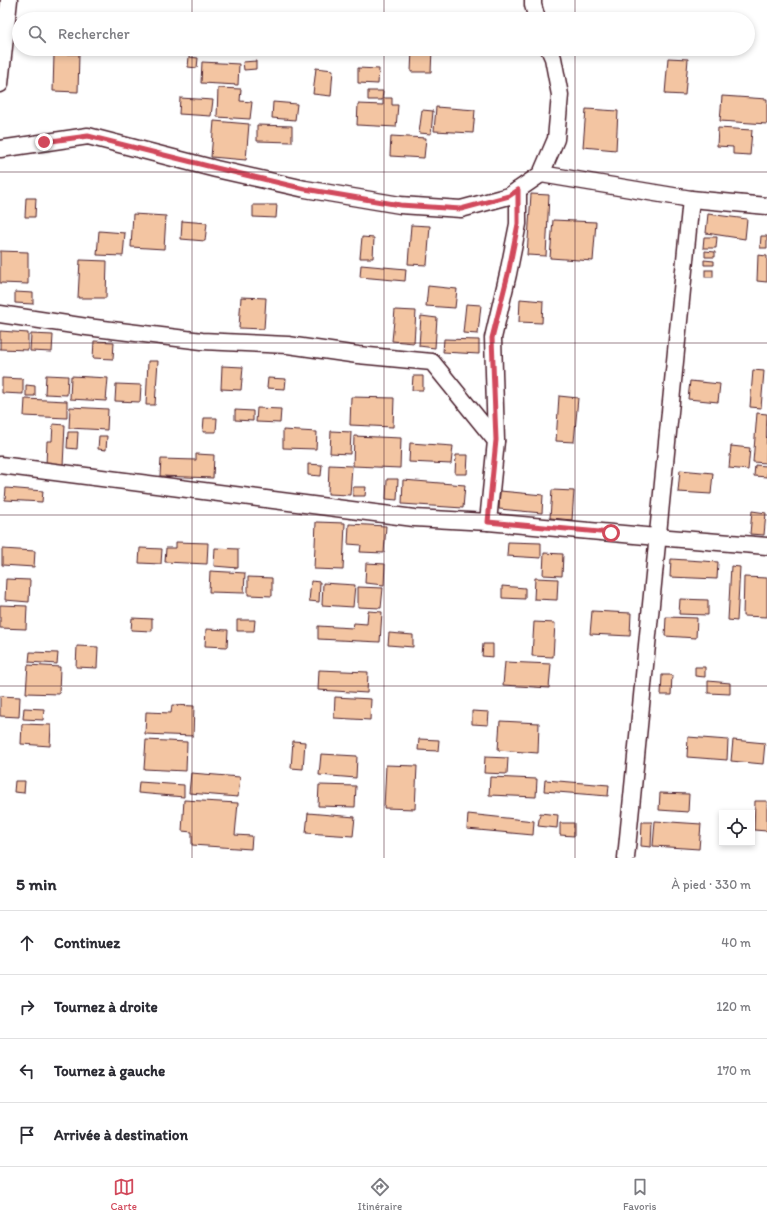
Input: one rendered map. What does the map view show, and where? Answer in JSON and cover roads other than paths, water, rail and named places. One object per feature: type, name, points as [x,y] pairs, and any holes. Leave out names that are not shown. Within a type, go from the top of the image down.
[{"type":"street","points":[[0,84],[9,0]]},
{"type":"street","points":[[533,0],[532,5],[534,12]]},
{"type":"street","points":[[0,148],[88,136],[305,189],[400,205],[461,209],[509,196],[541,174],[556,139],[560,95],[552,56]]},
{"type":"street","points":[[541,174],[691,199],[767,206]]},
{"type":"street","points":[[488,522],[496,440],[492,338],[508,274],[518,224],[518,190]]},
{"type":"street","points":[[626,858],[691,199]]},
{"type":"street","points":[[0,314],[87,328],[202,342],[288,345],[358,355],[432,362],[496,440]]},
{"type":"street","points":[[0,465],[414,518],[488,522],[767,546]]}]
